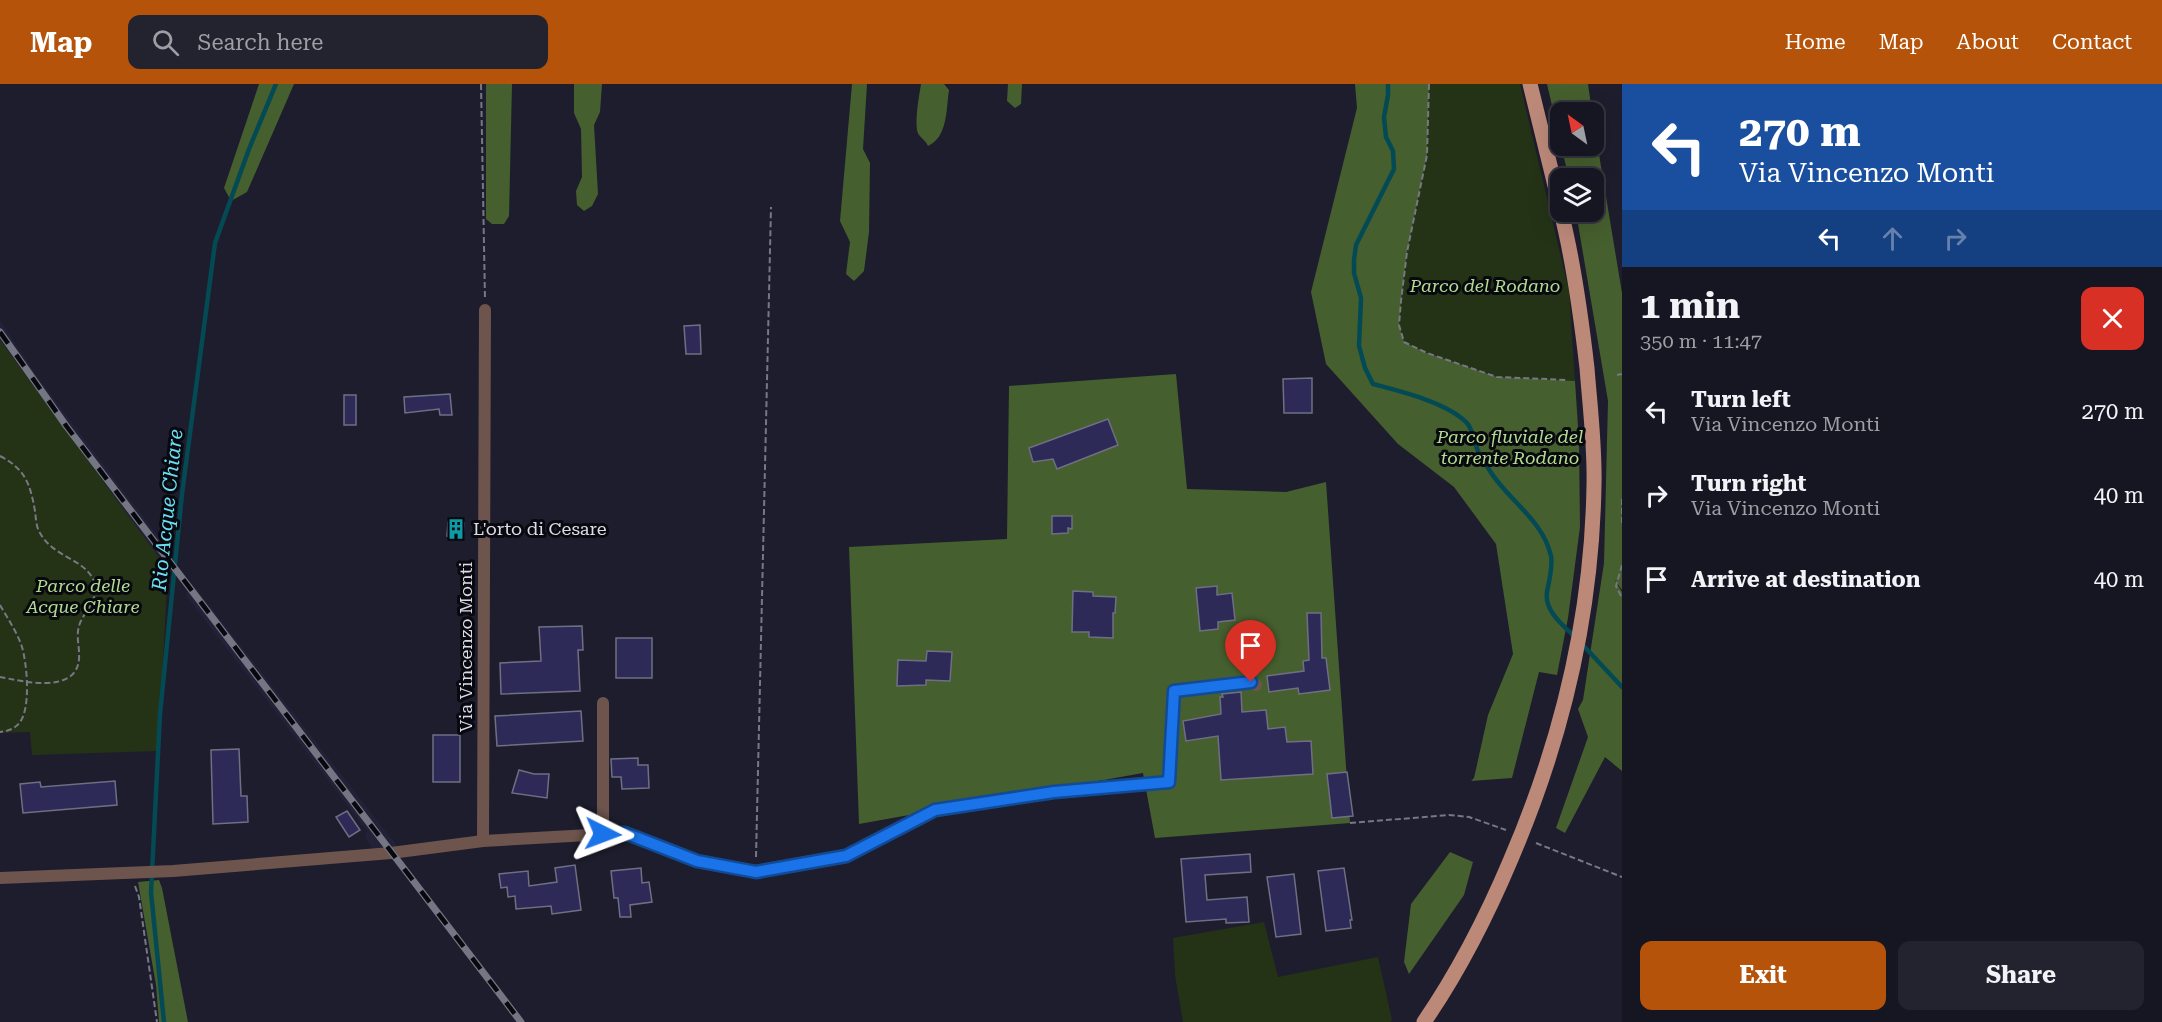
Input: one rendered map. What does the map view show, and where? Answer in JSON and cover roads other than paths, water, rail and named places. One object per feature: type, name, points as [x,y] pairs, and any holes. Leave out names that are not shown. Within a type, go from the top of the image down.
[{"type":"main road","points":[[1530,84],[1551,168]]},
{"type":"main road","points":[[1424,1022],[1467,953],[1483,922],[1544,777],[1562,720],[1583,617],[1591,558],[1593,506],[1591,409],[1583,336],[1563,222]]},
{"type":"street","name":"Via Vincenzo Monti","points":[[483,841],[485,310]]},
{"type":"street","points":[[0,878],[173,871],[391,853],[483,841],[625,833],[697,861],[756,872],[846,856],[935,810],[1054,792],[1169,782],[1174,691],[1251,682],[1256,685]]},
{"type":"street","points":[[603,704],[603,834]]},
{"type":"waterway","name":"Rio Acque Chiare","points":[[164,1022],[151,892],[160,714],[182,494],[215,243],[249,149],[276,84]]},
{"type":"waterway","points":[[1388,84],[1384,117],[1386,137],[1393,151],[1394,169],[1356,245],[1354,260],[1354,273],[1361,298],[1359,346],[1365,368],[1373,384],[1435,403],[1457,415],[1468,425],[1478,451],[1497,482],[1533,521],[1547,543],[1551,556],[1548,605],[1555,617],[1575,637]]},
{"type":"waterway","points":[[1581,643],[1622,687]]},
{"type":"railway","points":[[0,332],[67,427],[521,1022]]},
{"type":"place","name":"L'orto di Cesare","points":[[456,529]]},
{"type":"park label","name":"Parco del Rodano","points":[[1485,286]]},
{"type":"park label","name":"Parco fluviale del torrente Rodano","points":[[1510,448]]},
{"type":"park label","name":"Parco delle Acque Chiare","points":[[83,596]]}]
